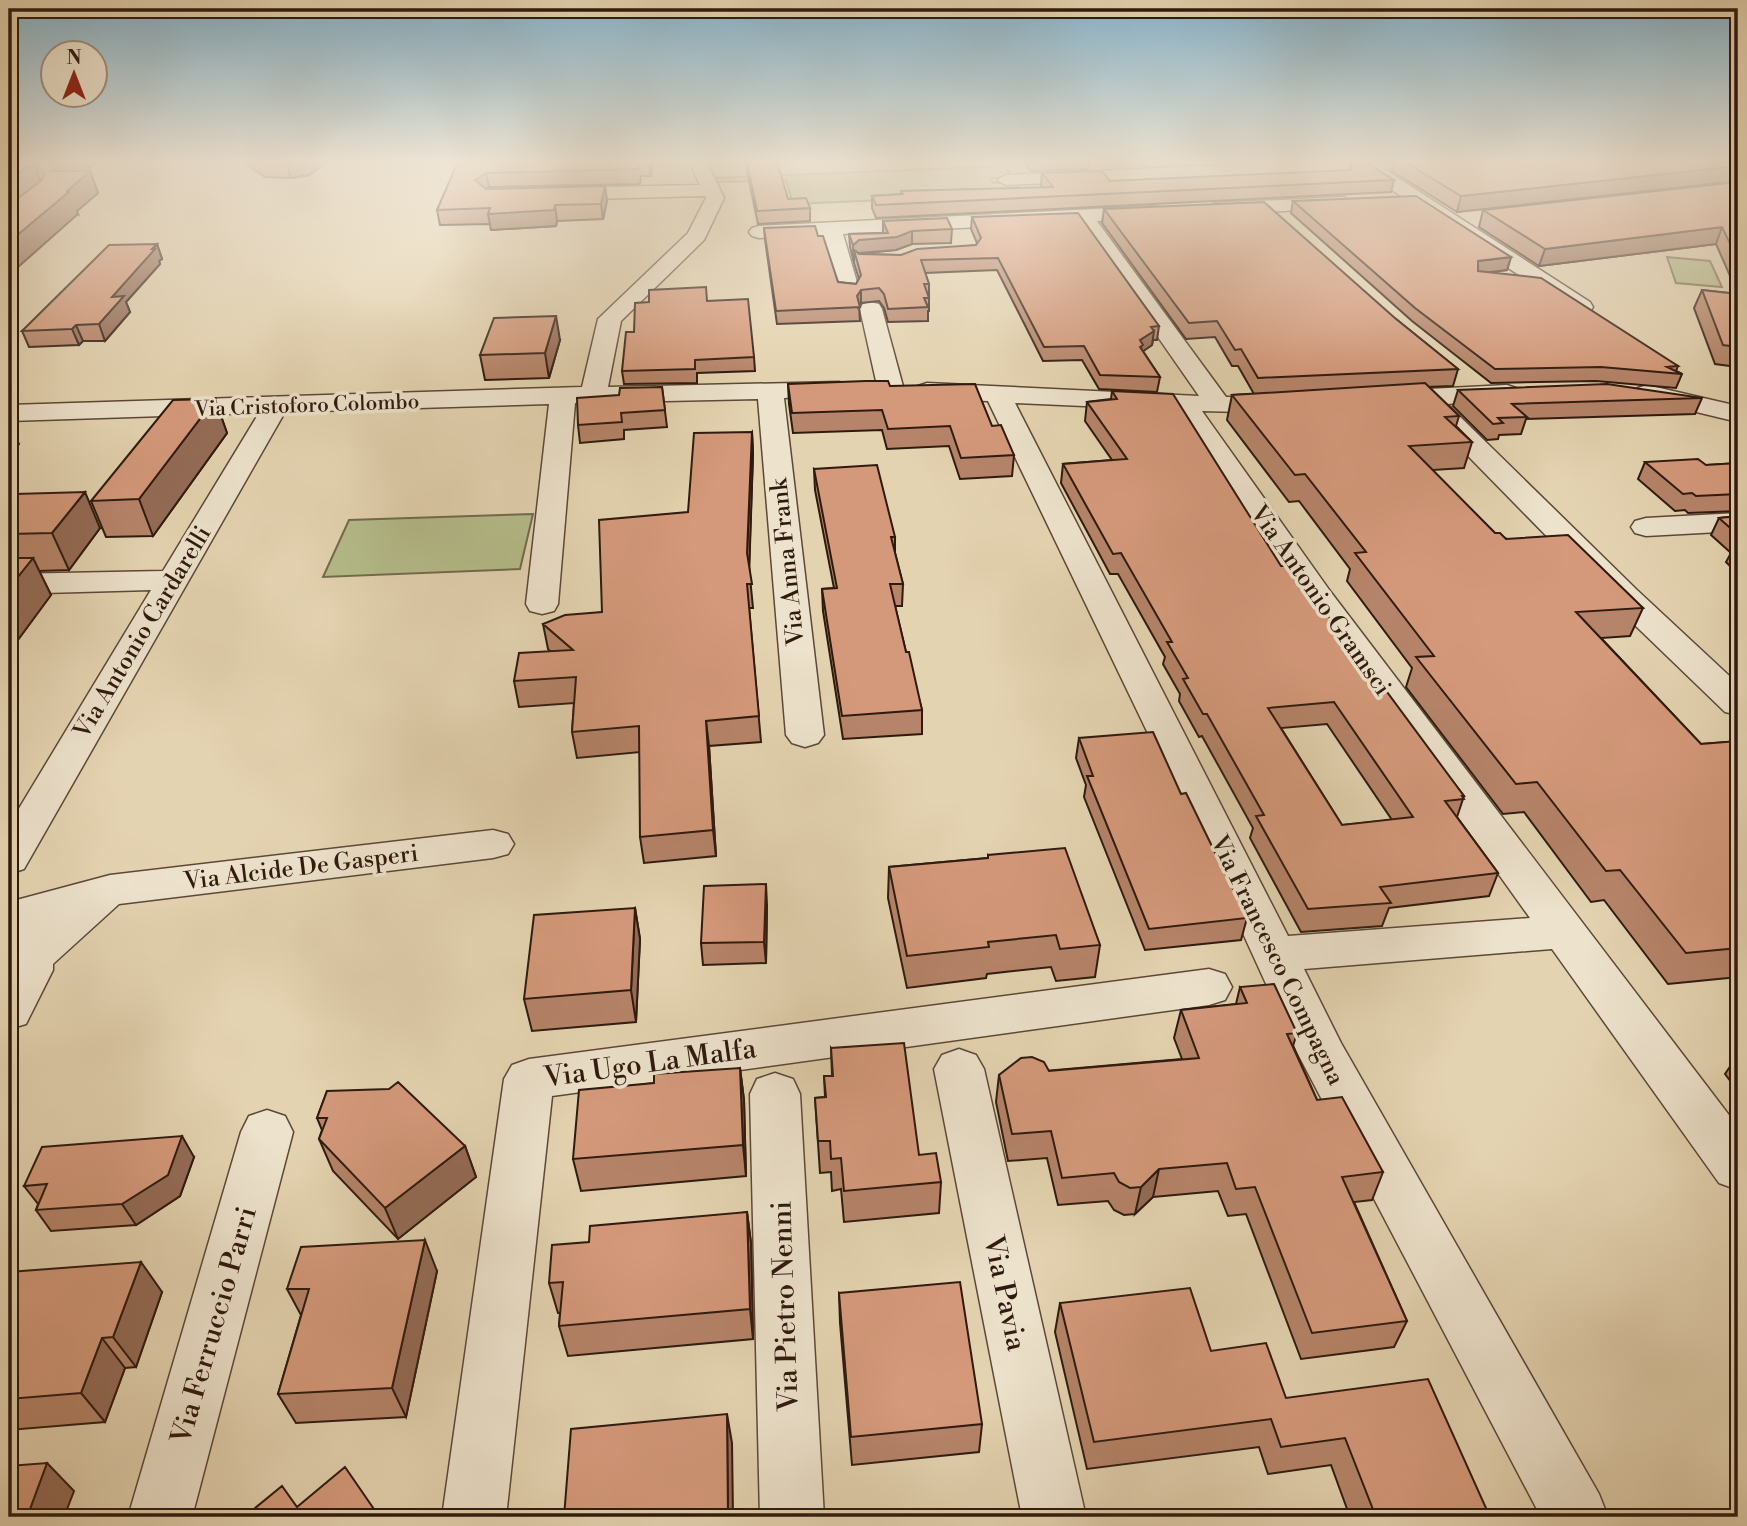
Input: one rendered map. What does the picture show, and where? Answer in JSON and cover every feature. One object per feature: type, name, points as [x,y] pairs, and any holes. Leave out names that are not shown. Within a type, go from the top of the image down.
[{"type":"street","points":[[593,397],[610,319],[698,233]]},
{"type":"street","points":[[832,233],[848,289]]},
{"type":"street","name":"Via Antonio Gramsci","points":[[1095,233],[1318,598],[1738,1167]]},
{"type":"street","points":[[1472,233],[1603,320]]},
{"type":"street","points":[[871,309],[891,390]]},
{"type":"street","points":[[1454,370],[1485,395]]},
{"type":"street","points":[[1693,379],[1738,411]]},
{"type":"street","name":"Via Cristoforo Colombo","points":[[9,413],[770,390],[891,390],[1257,406],[1309,403]]},
{"type":"street","name":"Via Anna Frank","points":[[770,390],[805,735]]},
{"type":"street","points":[[1618,390],[1667,396],[1738,411]]},
{"type":"street","points":[[1361,401],[1532,392]]},
{"type":"street","name":"Via Francesco Compagna","points":[[998,394],[1322,1054],[1576,1517]]},
{"type":"street","points":[[542,604],[564,397]]},
{"type":"street","points":[[1426,398],[1625,597],[1738,704]]},
{"type":"street","name":"Via Antonio Cardarelli","points":[[9,859],[276,406]]},
{"type":"street","points":[[1647,527],[1738,522]]},
{"type":"street","points":[[9,584],[173,580]]},
{"type":"street","name":"Via Alcide De Gasperi","points":[[9,918],[110,890],[493,844]]},
{"type":"street","points":[[9,1011],[26,980],[20,942],[110,890]]},
{"type":"street","points":[[1275,954],[1562,932]]},
{"type":"street","name":"Via Ugo La Malfa","points":[[474,1517],[529,1079],[1209,987]]},
{"type":"street","name":"Via Pavia","points":[[959,1069],[1054,1517]]},
{"type":"street","name":"Via Pietro Nenni","points":[[775,1094],[792,1517]]},
{"type":"street","name":"Via Ferruccio Parri","points":[[160,1517],[267,1132]]},
{"type":"green space","points":[[1667,257],[1710,261],[1722,287],[1676,283]]},
{"type":"green space","points":[[533,514],[520,569],[323,577],[349,520]]},
{"type":"building","points":[[9,233],[20,233],[9,242]]},
{"type":"building","points":[[765,233],[817,233],[818,236],[823,236],[838,282],[856,284],[861,275],[854,250],[859,254],[901,255],[917,249],[976,245],[981,238],[979,233],[1092,233],[1159,326],[1151,327],[1154,331],[1140,340],[1143,345],[1140,347],[1160,377],[1100,375],[1084,346],[1044,347],[998,258],[921,260],[929,284],[924,284],[929,298],[924,298],[928,307],[888,309],[884,294],[879,288],[861,290],[857,296],[860,307],[776,311]]},
{"type":"building","points":[[906,233],[897,237],[859,240],[853,245],[849,234]]},
{"type":"building","points":[[1122,233],[1299,233],[1396,319],[1458,369],[1258,378],[1241,349],[1235,350],[1217,321],[1189,323]]},
{"type":"building","points":[[1330,233],[1474,233],[1511,257],[1478,261],[1478,271],[1541,278],[1678,366],[1667,367],[1682,374],[1601,367],[1495,369],[1415,308]]},
{"type":"building","points":[[1520,233],[1672,233],[1545,249]]},
{"type":"building","points":[[1725,233],[1738,233],[1738,260]]},
{"type":"building","points":[[157,244],[112,297],[124,296],[99,324],[76,325],[72,329],[22,331],[109,245]]},
{"type":"building","points":[[706,287],[707,301],[748,299],[754,357],[695,360],[695,369],[622,371],[626,332],[634,332],[635,303],[649,302],[649,290]]},
{"type":"building","points":[[1702,290],[1738,294],[1738,347],[1723,345]]},
{"type":"building","points":[[556,316],[545,353],[480,355],[494,318]]},
{"type":"building","points":[[888,381],[890,386],[975,384],[992,426],[1001,425],[1014,455],[961,458],[950,426],[888,429],[882,410],[792,413],[788,384]]},
{"type":"building","points":[[1425,383],[1459,416],[1445,417],[1472,442],[1409,446],[1495,533],[1500,533],[1506,539],[1568,535],[1643,608],[1576,612],[1701,744],[1738,741],[1738,948],[1686,953],[1620,870],[1606,871],[1537,782],[1516,784],[1416,657],[1434,656],[1355,553],[1366,552],[1305,474],[1295,475],[1232,395]]},
{"type":"building","points":[[1607,384],[1702,398],[1512,404],[1527,417],[1498,418],[1503,423],[1493,424],[1458,390]]},
{"type":"building","points":[[662,387],[665,410],[621,413],[622,422],[578,425],[577,398],[619,395],[620,388]]},
{"type":"building","points":[[1112,391],[1173,394],[1281,566],[1289,566],[1313,604],[1320,603],[1363,669],[1370,669],[1464,796],[1464,799],[1445,801],[1498,873],[1380,887],[1391,903],[1308,909],[1256,816],[1264,815],[1207,714],[1203,714],[1183,679],[1188,678],[1167,642],[1172,642],[1121,553],[1113,554],[1063,464],[1127,459],[1087,402],[1117,399]],"holes":[[[1334,702],[1413,817],[1342,825],[1268,708]]]},
{"type":"building","points":[[215,399],[139,499],[91,501],[173,400]]},
{"type":"building","points":[[752,432],[747,553],[752,584],[747,584],[759,716],[706,721],[713,830],[640,837],[639,726],[572,732],[576,677],[514,681],[519,653],[573,650],[543,624],[565,615],[602,612],[599,520],[688,512],[694,433]]},
{"type":"building","points":[[1698,459],[1706,465],[1738,463],[1738,494],[1683,494],[1645,462]]},
{"type":"building","points":[[877,465],[895,537],[891,537],[903,584],[890,584],[922,710],[842,716],[822,589],[837,588],[814,469]]},
{"type":"building","points":[[85,492],[52,533],[9,534],[9,500],[15,494]]},
{"type":"building","points":[[1738,516],[1738,535],[1719,518]]},
{"type":"building","points":[[9,558],[33,558],[9,588]]},
{"type":"building","points":[[1153,732],[1181,794],[1186,793],[1247,918],[1149,929],[1087,776],[1093,776],[1079,738]]},
{"type":"building","points":[[1065,848],[1100,945],[1060,949],[1056,935],[988,942],[989,947],[907,956],[889,867]]},
{"type":"building","points":[[766,884],[764,942],[701,943],[704,886]]},
{"type":"building","points":[[635,908],[631,990],[524,999],[534,915]]},
{"type":"building","points":[[1274,984],[1297,1033],[1287,1034],[1317,1100],[1342,1097],[1383,1172],[1342,1177],[1407,1321],[1312,1333],[1255,1187],[1236,1189],[1227,1163],[1159,1169],[1141,1187],[1130,1188],[1119,1182],[1114,1173],[1062,1178],[1051,1131],[1012,1134],[999,1075],[1021,1058],[1032,1057],[1044,1062],[1049,1071],[1199,1058],[1181,1010],[1247,1003],[1240,987]]},
{"type":"building","points":[[904,1043],[919,1155],[936,1153],[941,1182],[844,1191],[841,1158],[831,1159],[830,1141],[818,1141],[815,1098],[826,1097],[824,1076],[833,1076],[831,1048]]},
{"type":"building","points":[[740,1068],[743,1145],[573,1159],[579,1090],[654,1083],[654,1074]]},
{"type":"building","points":[[398,1082],[465,1146],[385,1208],[319,1139],[327,1118],[317,1118],[327,1091],[389,1089]]},
{"type":"building","points":[[182,1136],[168,1175],[122,1204],[36,1210],[47,1184],[24,1186],[42,1147]]},
{"type":"building","points":[[747,1212],[750,1309],[559,1326],[563,1282],[549,1283],[552,1245],[589,1242],[590,1226]]},
{"type":"building","points":[[425,1240],[392,1388],[278,1394],[309,1289],[287,1289],[301,1247]]},
{"type":"building","points":[[141,1262],[113,1337],[102,1338],[81,1393],[9,1399],[9,1272]]},
{"type":"building","points":[[960,1282],[982,1424],[851,1437],[839,1293]]},
{"type":"building","points":[[1190,1288],[1211,1351],[1266,1343],[1286,1398],[1428,1379],[1490,1517],[1376,1517],[1345,1438],[1281,1447],[1271,1419],[1094,1442],[1060,1303]]},
{"type":"building","points":[[727,1414],[728,1517],[564,1517],[571,1429]]},
{"type":"building","points":[[47,1463],[27,1517],[9,1517],[9,1466]]},
{"type":"building","points":[[345,1467],[378,1515],[375,1517],[244,1517],[282,1486],[297,1507]]}]
